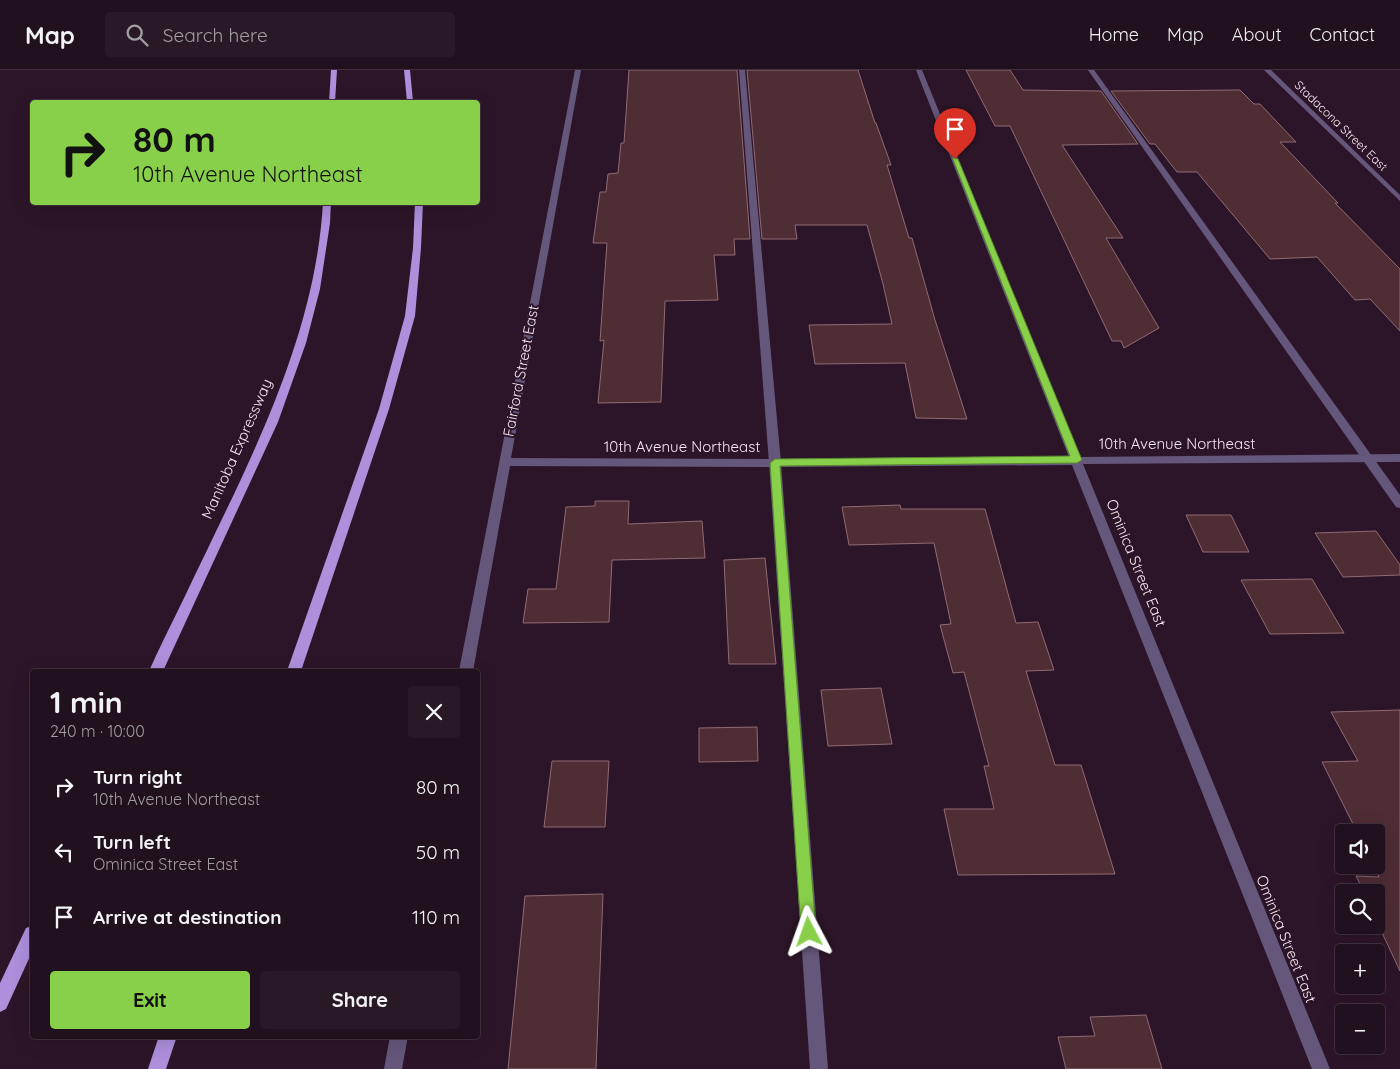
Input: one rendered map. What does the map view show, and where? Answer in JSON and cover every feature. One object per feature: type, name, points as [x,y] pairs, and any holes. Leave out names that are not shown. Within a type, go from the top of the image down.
[{"type":"main road","points":[[332,100],[334,70]]},
{"type":"main road","points":[[407,70],[410,100]]},
{"type":"main road","name":"Manitoba Expressway","points":[[157,669],[273,422],[301,343],[315,289],[326,223],[327,205]]},
{"type":"main road","points":[[295,669],[384,409],[410,316],[417,248],[419,205]]},
{"type":"main road","points":[[0,1003],[30,938]]},
{"type":"main road","points":[[157,1069],[167,1039]]},
{"type":"street","name":"Fairford Street East","points":[[466,669],[578,70]]},
{"type":"street","points":[[742,70],[775,463],[819,1069]]},
{"type":"street","name":"Ominica Street East","points":[[919,70],[1320,1069]]},
{"type":"street","points":[[1091,70],[1400,504]]},
{"type":"street","name":"Stadacona Street East","points":[[1267,70],[1400,199]]},
{"type":"street","name":"10th Avenue Northeast","points":[[504,462],[775,463],[1400,458]]},
{"type":"street","points":[[393,1069],[398,1039]]},
{"type":"building","points":[[629,70],[737,70],[750,239],[734,239],[735,255],[714,255],[718,300],[665,301],[661,402],[598,403],[604,340],[600,341],[607,243],[593,243],[600,192],[606,192],[608,174],[618,173],[621,143],[624,143]]},
{"type":"building","points":[[747,70],[858,70],[891,165],[887,165],[909,238],[912,238],[935,320],[967,419],[916,418],[905,363],[815,364],[809,325],[892,324],[883,284],[867,225],[795,225],[797,239],[762,239]]},
{"type":"building","points":[[966,70],[1010,70],[1023,90],[1101,91],[1138,144],[1062,145],[1123,238],[1106,238],[1159,328],[1124,348],[1121,341],[1112,341],[1010,126],[995,126]]},
{"type":"building","points":[[1240,90],[1254,104],[1260,104],[1296,142],[1280,142],[1338,203],[1335,203],[1400,269],[1400,331],[1370,299],[1355,300],[1317,257],[1270,259],[1197,172],[1177,172],[1155,144],[1150,144],[1111,91]]},
{"type":"building","points":[[595,501],[629,501],[628,524],[702,521],[705,558],[612,560],[609,622],[523,623],[528,589],[556,589],[566,507],[595,506]]},
{"type":"building","points":[[900,505],[901,509],[985,509],[1016,623],[1038,622],[1054,670],[1026,671],[1055,765],[1081,765],[1115,874],[958,875],[944,809],[994,809],[984,766],[989,766],[964,672],[953,673],[940,625],[951,624],[934,543],[849,545],[842,507]]},
{"type":"building","points":[[1186,515],[1231,515],[1249,552],[1203,552]]},
{"type":"building","points":[[1376,531],[1400,565],[1400,575],[1343,577],[1315,533]]},
{"type":"building","points":[[765,558],[776,664],[729,664],[724,560]]},
{"type":"building","points":[[1312,579],[1344,633],[1270,634],[1241,580]]},
{"type":"building","points":[[881,688],[892,744],[828,746],[821,690]]},
{"type":"building","points":[[1400,710],[1400,971],[1383,934],[1385,934],[1385,884],[1360,884],[1356,876],[1379,877],[1378,874],[1385,874],[1385,824],[1353,824],[1322,762],[1358,761],[1331,712]]},
{"type":"building","points":[[757,727],[758,761],[699,762],[699,728]]},
{"type":"building","points":[[552,761],[609,761],[605,827],[544,827]]},
{"type":"building","points":[[603,894],[596,1069],[508,1069],[525,896]]},
{"type":"building","points":[[1146,1015],[1162,1069],[1066,1069],[1058,1037],[1095,1036],[1090,1017]]},
{"type":"route","points":[[809,932],[775,463],[1077,460],[955,159]]}]
